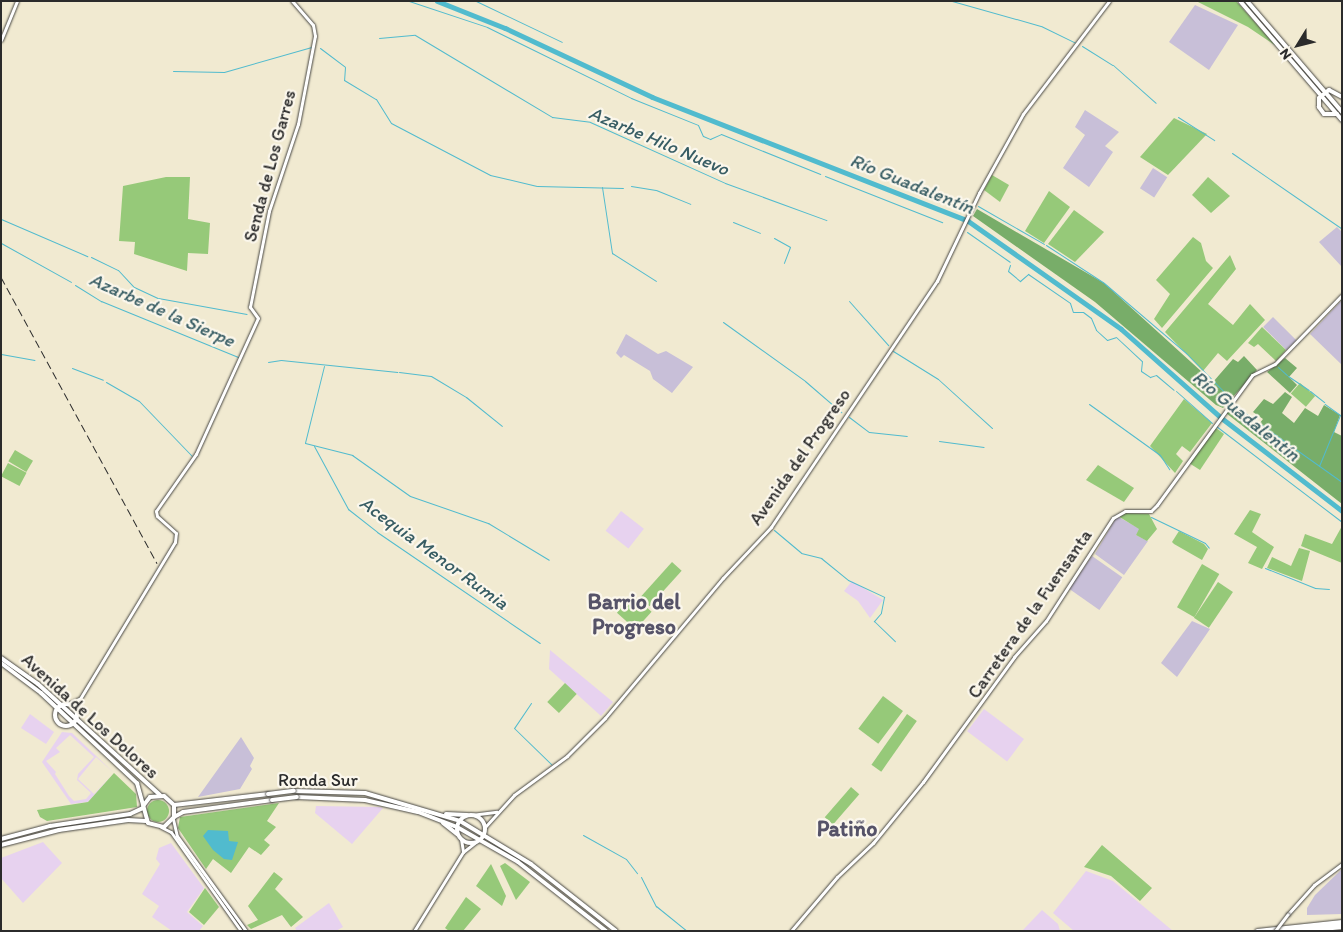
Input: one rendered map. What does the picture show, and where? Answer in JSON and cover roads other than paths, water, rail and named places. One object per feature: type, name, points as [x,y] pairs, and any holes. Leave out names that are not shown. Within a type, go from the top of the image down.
[{"type":"highway","points":[[1258,931],[1342,922]]},
{"type":"highway","points":[[1292,931],[1342,926]]},
{"type":"main road","points":[[1,40],[17,1]]},
{"type":"main road","name":"Senda de Los Garres","points":[[80,699],[177,538],[176,533],[157,516],[156,511],[198,450],[258,318],[250,307],[269,211],[298,124],[315,38],[313,25],[292,1]]},
{"type":"main road","name":"Avenida del Progreso","points":[[485,827],[514,795],[567,756],[605,718],[733,567],[771,527],[937,281],[971,215],[978,193],[1023,114],[1109,1]]},
{"type":"main road","points":[[1240,1],[1321,95],[1340,111]]},
{"type":"main road","points":[[1247,1],[1326,91],[1340,111],[1342,120]]},
{"type":"main road","points":[[1340,111],[1329,116],[1321,111],[1318,103],[1321,95],[1326,91],[1336,92],[1342,97]]},
{"type":"main road","name":"Carretera de la Fuensanta","points":[[791,931],[837,877],[873,843],[922,785],[1014,657],[1046,621],[1113,518],[1125,511],[1150,511],[1157,505],[1217,420],[1252,375],[1275,364],[1342,295]]},
{"type":"main road","name":"Avenida de Los Dolores","points":[[1,658],[60,707],[137,784],[143,807]]},
{"type":"main road","name":"Avenida de Los Dolores","points":[[1,663],[60,707]]},
{"type":"main road","points":[[80,699],[75,708],[74,721],[67,727],[60,725],[56,717],[60,707],[80,699]]},
{"type":"main road","points":[[70,703],[75,708]]},
{"type":"main road","name":"Avenida de Los Dolores","points":[[74,721],[160,795]]},
{"type":"main road","name":"Ronda Sur","points":[[174,805],[294,792],[365,794],[442,814],[484,834],[531,864],[616,931]]},
{"type":"main road","points":[[1,839],[42,828],[130,814],[143,807],[150,797],[160,795],[174,805],[173,818],[177,836],[246,931]]},
{"type":"main road","name":"Ronda Sur","points":[[173,818],[183,812],[297,798],[365,800],[418,812],[457,827],[481,839],[536,875],[606,931]]},
{"type":"main road","points":[[143,807],[146,821]]},
{"type":"main road","points":[[418,812],[446,825],[460,837],[476,842]]},
{"type":"main road","points":[[442,814],[469,815],[498,812]]},
{"type":"main road","points":[[463,852],[457,827],[460,821],[469,815]]},
{"type":"main road","points":[[414,931],[463,852],[481,839],[484,834],[485,827],[480,819],[469,815]]},
{"type":"main road","points":[[160,827],[173,818]]},
{"type":"main road","points":[[1,845],[59,830],[128,820],[146,821],[171,832],[241,931]]},
{"type":"main road","points":[[1275,931],[1314,885],[1342,864]]},
{"type":"water","points":[[208,830],[228,831],[229,841],[238,842],[232,860],[224,859],[213,850],[203,836]]},
{"type":"waterway","points":[[409,1],[487,27],[631,98],[698,125],[703,136],[710,139],[721,134],[820,174]]},
{"type":"waterway","name":"Río Guadalentín","points":[[437,1],[505,28],[652,97],[968,221],[1121,329],[1220,417],[1342,511]]},
{"type":"waterway","points":[[476,1],[562,42]]},
{"type":"waterway","points":[[952,1],[1041,26],[1076,43]]},
{"type":"waterway","name":"Azarbe Hilo Nuevo","points":[[379,38],[415,35],[552,117],[590,122],[725,183],[826,220]]},
{"type":"waterway","points":[[1082,46],[1113,65],[1156,103]]},
{"type":"waterway","points":[[173,71],[224,72],[311,47]]},
{"type":"waterway","points":[[320,48],[345,67],[344,80],[376,99],[391,123],[490,175],[537,186],[623,188]]},
{"type":"waterway","points":[[1178,117],[1214,140]]},
{"type":"waterway","points":[[1232,153],[1342,229]]},
{"type":"waterway","points":[[825,176],[942,222]]},
{"type":"waterway","points":[[631,186],[656,190],[690,204]]},
{"type":"waterway","points":[[602,187],[612,253],[656,281]]},
{"type":"waterway","points":[[978,206],[1044,244]]},
{"type":"waterway","points":[[1,219],[87,256]]},
{"type":"waterway","points":[[733,222],[760,233]]},
{"type":"waterway","points":[[967,232],[1010,262]]},
{"type":"waterway","points":[[774,238],[790,247],[784,263]]},
{"type":"waterway","name":"Azarbe de la Sierpe","points":[[1,243],[71,282]]},
{"type":"waterway","points":[[1046,245],[1104,283],[1186,353],[1230,398]]},
{"type":"waterway","points":[[91,257],[118,270],[134,287],[158,298],[247,314]]},
{"type":"waterway","points":[[1010,265],[1008,271],[1020,281],[1028,274],[1070,303],[1073,312],[1083,312],[1091,318],[1096,330],[1107,340],[1116,337],[1142,361],[1141,371],[1150,377],[1156,375],[1174,390]]},
{"type":"waterway","name":"Azarbe de la Sierpe","points":[[75,285],[101,301],[238,357]]},
{"type":"waterway","points":[[849,301],[888,345]]},
{"type":"waterway","points":[[723,322],[805,381],[841,412]]},
{"type":"waterway","points":[[893,351],[938,379],[992,428]]},
{"type":"waterway","points":[[1,354],[34,360]]},
{"type":"waterway","name":"Azarbe de la Sierpe","points":[[268,362],[281,360],[397,372]]},
{"type":"waterway","points":[[324,366],[305,443],[352,455],[410,496],[488,523],[549,560]]},
{"type":"waterway","points":[[1278,367],[1287,375]]},
{"type":"waterway","points":[[72,368],[103,380]]},
{"type":"waterway","name":"Azarbe de la Sierpe","points":[[399,372],[431,376],[466,397],[502,426]]},
{"type":"waterway","points":[[1288,376],[1309,390]]},
{"type":"waterway","points":[[106,382],[139,401],[192,456]]},
{"type":"waterway","points":[[1176,391],[1212,423]]},
{"type":"waterway","points":[[1310,391],[1324,402]]},
{"type":"waterway","name":"Azarbe Hilo Nuevo","points":[[1089,404],[1160,455],[1169,469]]},
{"type":"waterway","points":[[1319,466],[1340,415],[1325,404]]},
{"type":"waterway","points":[[1242,411],[1342,482]]},
{"type":"waterway","points":[[849,417],[869,432],[907,436]]},
{"type":"waterway","points":[[1216,426],[1342,522]]},
{"type":"waterway","points":[[939,441],[984,447]]},
{"type":"waterway","name":"Acequia Menor Rumia","points":[[314,446],[348,509],[377,532],[540,643]]},
{"type":"waterway","name":"Azarbe Hilo Nuevo","points":[[1151,517],[1205,543],[1209,548]]},
{"type":"waterway","points":[[774,530],[801,553],[821,558],[848,580],[884,597],[881,613],[874,621],[895,641]]},
{"type":"waterway","name":"Azarbe Hilo Nuevo","points":[[1265,568],[1315,588],[1329,589]]},
{"type":"waterway","name":"Acequia Menor Rumia","points":[[531,703],[514,728],[551,764]]},
{"type":"waterway","name":"Acequia Menor Rumia","points":[[583,835],[626,859],[637,873]]},
{"type":"waterway","name":"Acequia Menor Rumia","points":[[641,877],[656,906],[687,931]]},
{"type":"railway","points":[[1,277],[157,563]]},
{"type":"district","name":"Barrio del Progreso","points":[[634,614]]},
{"type":"district","name":"Patiño","points":[[847,829]]}]
